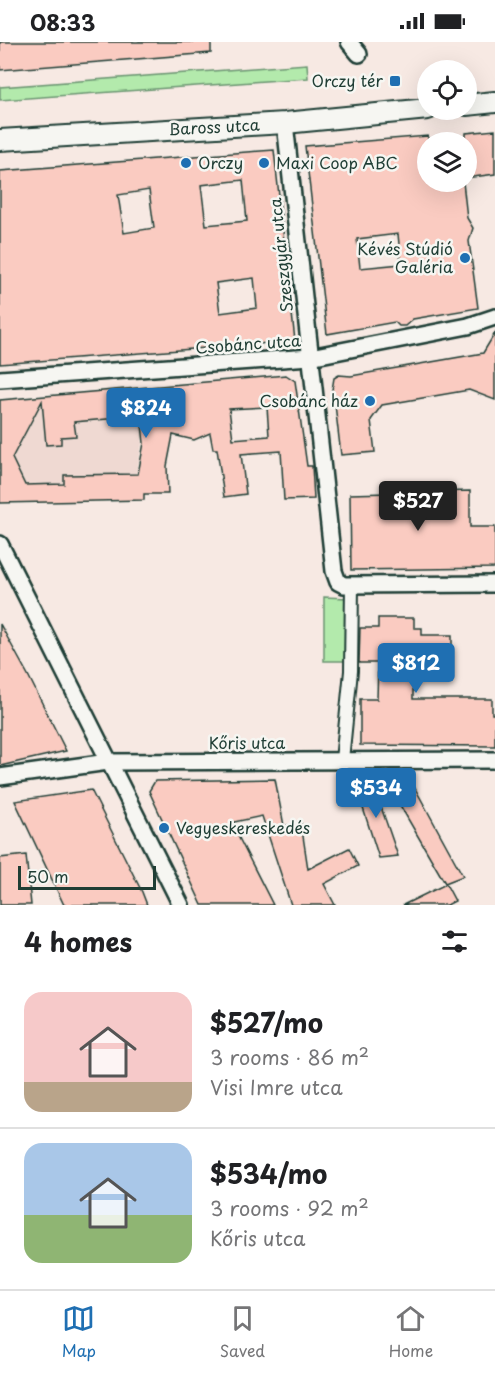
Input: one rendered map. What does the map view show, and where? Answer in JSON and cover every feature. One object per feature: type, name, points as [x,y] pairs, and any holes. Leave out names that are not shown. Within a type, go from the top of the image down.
[{"type":"street","points":[[477,104],[495,102]]},
{"type":"street","name":"Baross utca","points":[[0,140],[285,123],[417,110]]},
{"type":"street","name":"Szeszgyár utca","points":[[285,123],[334,571],[338,582],[352,585]]},
{"type":"street","name":"Csobánc utca","points":[[0,379],[310,357],[468,326],[495,317]]},
{"type":"street","points":[[0,544],[181,905]]},
{"type":"street","points":[[342,760],[351,671],[352,585],[495,584]]},
{"type":"street","name":"Kőris utca","points":[[0,777],[108,762],[495,760]]},
{"type":"shaded area","points":[[139,388],[143,437],[138,466],[138,484],[0,502],[0,400]]},
{"type":"green space","points":[[307,64],[308,78],[0,100],[0,87]]},
{"type":"green space","points":[[324,597],[347,598],[346,661],[324,661]]},
{"type":"building","points":[[0,42],[211,42],[211,53],[0,70]]},
{"type":"building","points":[[495,130],[495,174],[477,176],[476,132]]},
{"type":"building","points":[[417,137],[417,192],[464,192],[467,218],[473,228],[469,241],[478,308],[413,319],[405,326],[399,326],[395,322],[327,334],[305,146]],"holes":[[[398,234],[401,264],[360,268],[357,239]]]},
{"type":"building","points":[[274,150],[295,341],[0,364],[0,171]],"holes":[[[243,180],[247,221],[206,225],[201,185]],[[149,190],[154,228],[124,233],[118,195]],[[254,278],[257,308],[220,313],[216,283]]]},
{"type":"building","name":"Csobánc ház","points":[[495,333],[495,400],[469,390],[382,405],[371,420],[375,452],[341,455],[332,390],[334,378],[339,375],[351,376],[483,353]]},
{"type":"building","points":[[286,375],[295,381],[307,466],[312,466],[314,499],[284,500],[281,451],[241,454],[246,494],[224,497],[217,449],[213,449],[210,433],[194,440],[173,435],[167,466],[168,494],[144,494],[144,500],[0,503],[0,400]],"holes":[[[42,401],[46,445],[61,444],[61,437],[76,436],[74,422],[141,416],[144,443],[138,474],[64,475],[64,484],[25,485],[12,458]],[[267,407],[269,436],[233,439],[229,409]]]},
{"type":"building","points":[[470,491],[470,527],[495,527],[495,568],[351,570],[350,494]]},
{"type":"building","points":[[378,618],[414,618],[414,628],[422,628],[422,635],[452,635],[452,660],[413,660],[413,699],[492,699],[492,714],[495,714],[495,746],[360,745],[360,699],[377,699],[378,663],[359,663],[360,628],[378,628]]},
{"type":"building","points":[[0,624],[28,675],[66,751],[0,766]]},
{"type":"building","points":[[275,779],[284,826],[301,823],[308,869],[349,848],[358,866],[324,884],[335,905],[291,905],[262,816],[234,822],[239,838],[273,905],[202,905],[149,791],[155,781]]},
{"type":"building","points":[[354,780],[372,781],[398,856],[379,858]]},
{"type":"building","points":[[386,781],[411,781],[463,876],[445,883]]},
{"type":"building","points":[[91,790],[147,905],[64,905],[15,801]]},
{"type":"building","points":[[26,855],[31,905],[0,905],[0,858]]},
{"type":"building","points":[[446,884],[455,901],[447,905],[403,905]]},
{"type":"place","name":"Orczy tér","points":[[395,81]]},
{"type":"place","name":"Orczy","points":[[186,163]]},
{"type":"place","name":"Maxi Coop ABC","points":[[264,163]]},
{"type":"place","name":"Kévés Stúdió Galéria","points":[[465,258]]},
{"type":"place","name":"Csobánc ház","points":[[370,401]]},
{"type":"place","name":"Vegyeskereskedés","points":[[164,828]]}]
